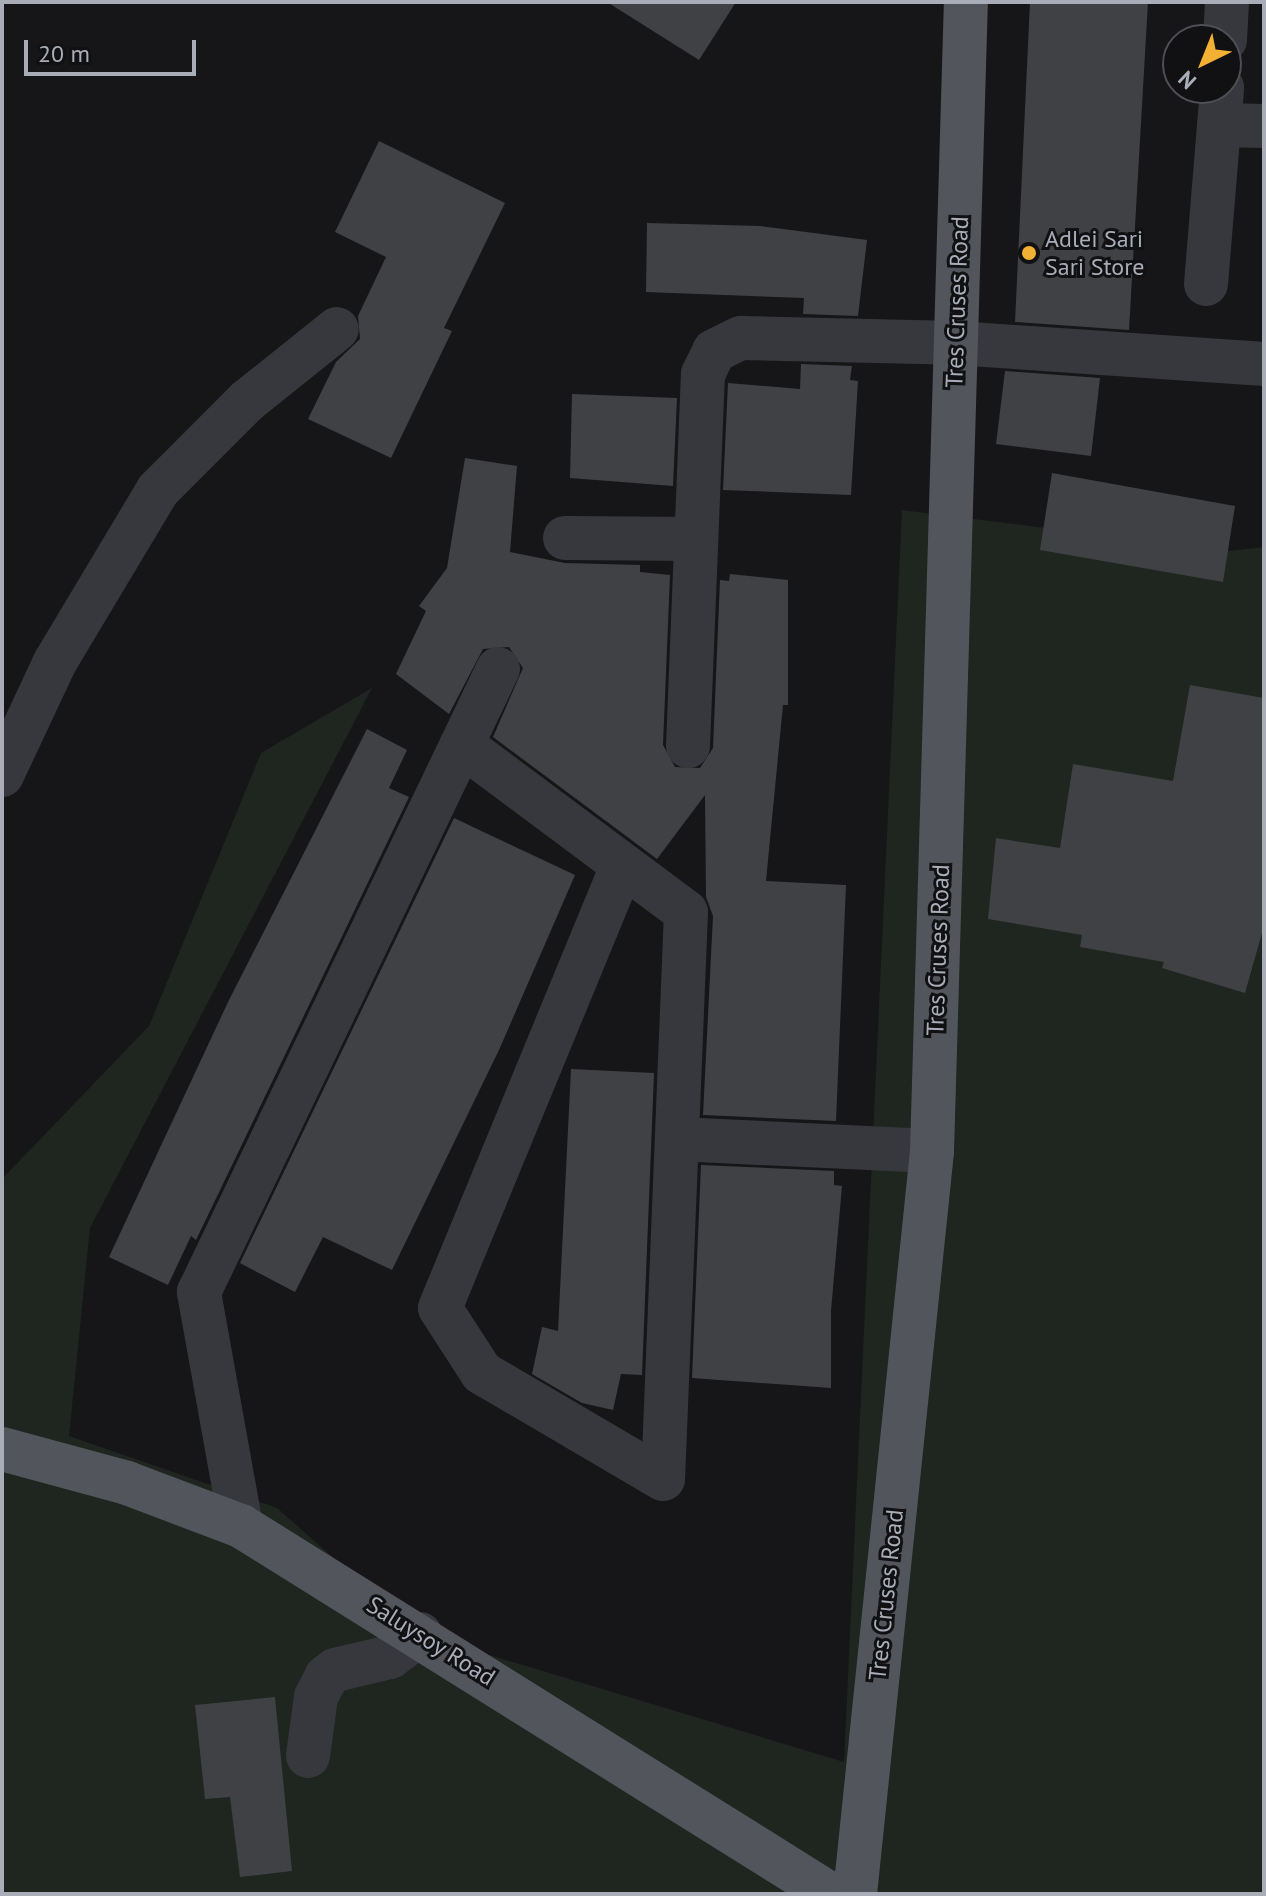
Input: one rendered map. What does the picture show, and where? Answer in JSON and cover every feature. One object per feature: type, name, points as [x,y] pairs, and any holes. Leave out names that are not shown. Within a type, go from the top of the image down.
[{"type":"main road","name":"Tres Cruses Road","points":[[855,1894],[932,1151],[966,2]]},
{"type":"main road","name":"Saluysoy Road","points":[[2,1449],[127,1483],[241,1526],[420,1634],[830,1894]]},
{"type":"street","points":[[1226,24],[1227,2]]},
{"type":"street","points":[[1206,284],[1220,106],[1264,126]]},
{"type":"street","points":[[2,775],[55,662],[158,490],[247,401],[337,329]]},
{"type":"street","points":[[688,746],[703,374],[714,351],[741,338],[956,343],[1264,364]]},
{"type":"street","points":[[565,538],[696,539]]},
{"type":"street","points":[[241,1526],[199,1292],[498,669]]},
{"type":"street","points":[[462,745],[623,865],[686,912],[663,1479],[482,1373],[440,1308],[623,865]]},
{"type":"street","points":[[677,1139],[932,1151]]},
{"type":"street","points":[[308,1756],[316,1697],[326,1677],[335,1670],[390,1657],[420,1634]]},
{"type":"shaded area","points":[[902,510],[1229,551],[1264,547],[1264,1894],[2,1894],[2,1179],[149,1026],[261,753],[372,688],[90,1228],[69,1436],[277,1508],[420,1634],[844,1762]]},
{"type":"building","points":[[607,2],[736,2],[699,60]]},
{"type":"building","points":[[1030,2],[1148,2],[1129,330],[1015,322]]},
{"type":"building","points":[[379,141],[505,203],[444,328],[452,331],[391,458],[308,419],[336,362],[360,339],[358,316],[386,257],[335,232]]},
{"type":"building","points":[[647,223],[760,226],[867,240],[858,316],[803,314],[804,298],[646,292]]},
{"type":"building","points":[[801,364],[852,366],[850,380],[858,381],[851,495],[723,490],[728,383],[800,389]]},
{"type":"building","points":[[1005,371],[1100,378],[1091,456],[996,444]]},
{"type":"building","points":[[572,394],[677,398],[673,486],[570,478]]},
{"type":"building","points":[[465,458],[517,466],[510,552],[565,563],[640,565],[640,572],[670,575],[663,745],[675,767],[700,768],[713,748],[720,580],[729,581],[730,574],[788,580],[788,705],[783,705],[766,881],[846,885],[836,1121],[703,1115],[713,916],[706,897],[705,795],[657,859],[493,737],[523,668],[509,647],[483,649],[449,714],[396,674],[426,611],[419,606],[447,568]]},
{"type":"building","points":[[1052,473],[1235,506],[1223,582],[1040,550]]},
{"type":"building","points":[[1190,685],[1264,698],[1264,926],[1245,993],[1162,968],[1164,962],[1080,947],[1082,935],[988,919],[996,838],[1060,848],[1073,764],[1173,781]]},
{"type":"building","points":[[367,729],[407,750],[389,788],[409,797],[196,1240],[191,1236],[168,1285],[109,1257],[229,1000]]},
{"type":"building","points":[[454,818],[575,875],[499,1050],[392,1270],[323,1237],[295,1292],[240,1263]]},
{"type":"building","points":[[571,1069],[654,1073],[642,1375],[621,1374],[613,1410],[582,1403],[532,1374],[542,1327],[558,1331]]},
{"type":"building","points":[[701,1165],[834,1171],[834,1185],[842,1186],[831,1311],[831,1388],[692,1378]]},
{"type":"building","points":[[275,1697],[292,1871],[240,1877],[230,1797],[205,1799],[195,1705]]},
{"type":"place","name":"Adlei Sari Sari Store","points":[[1029,253]]}]
